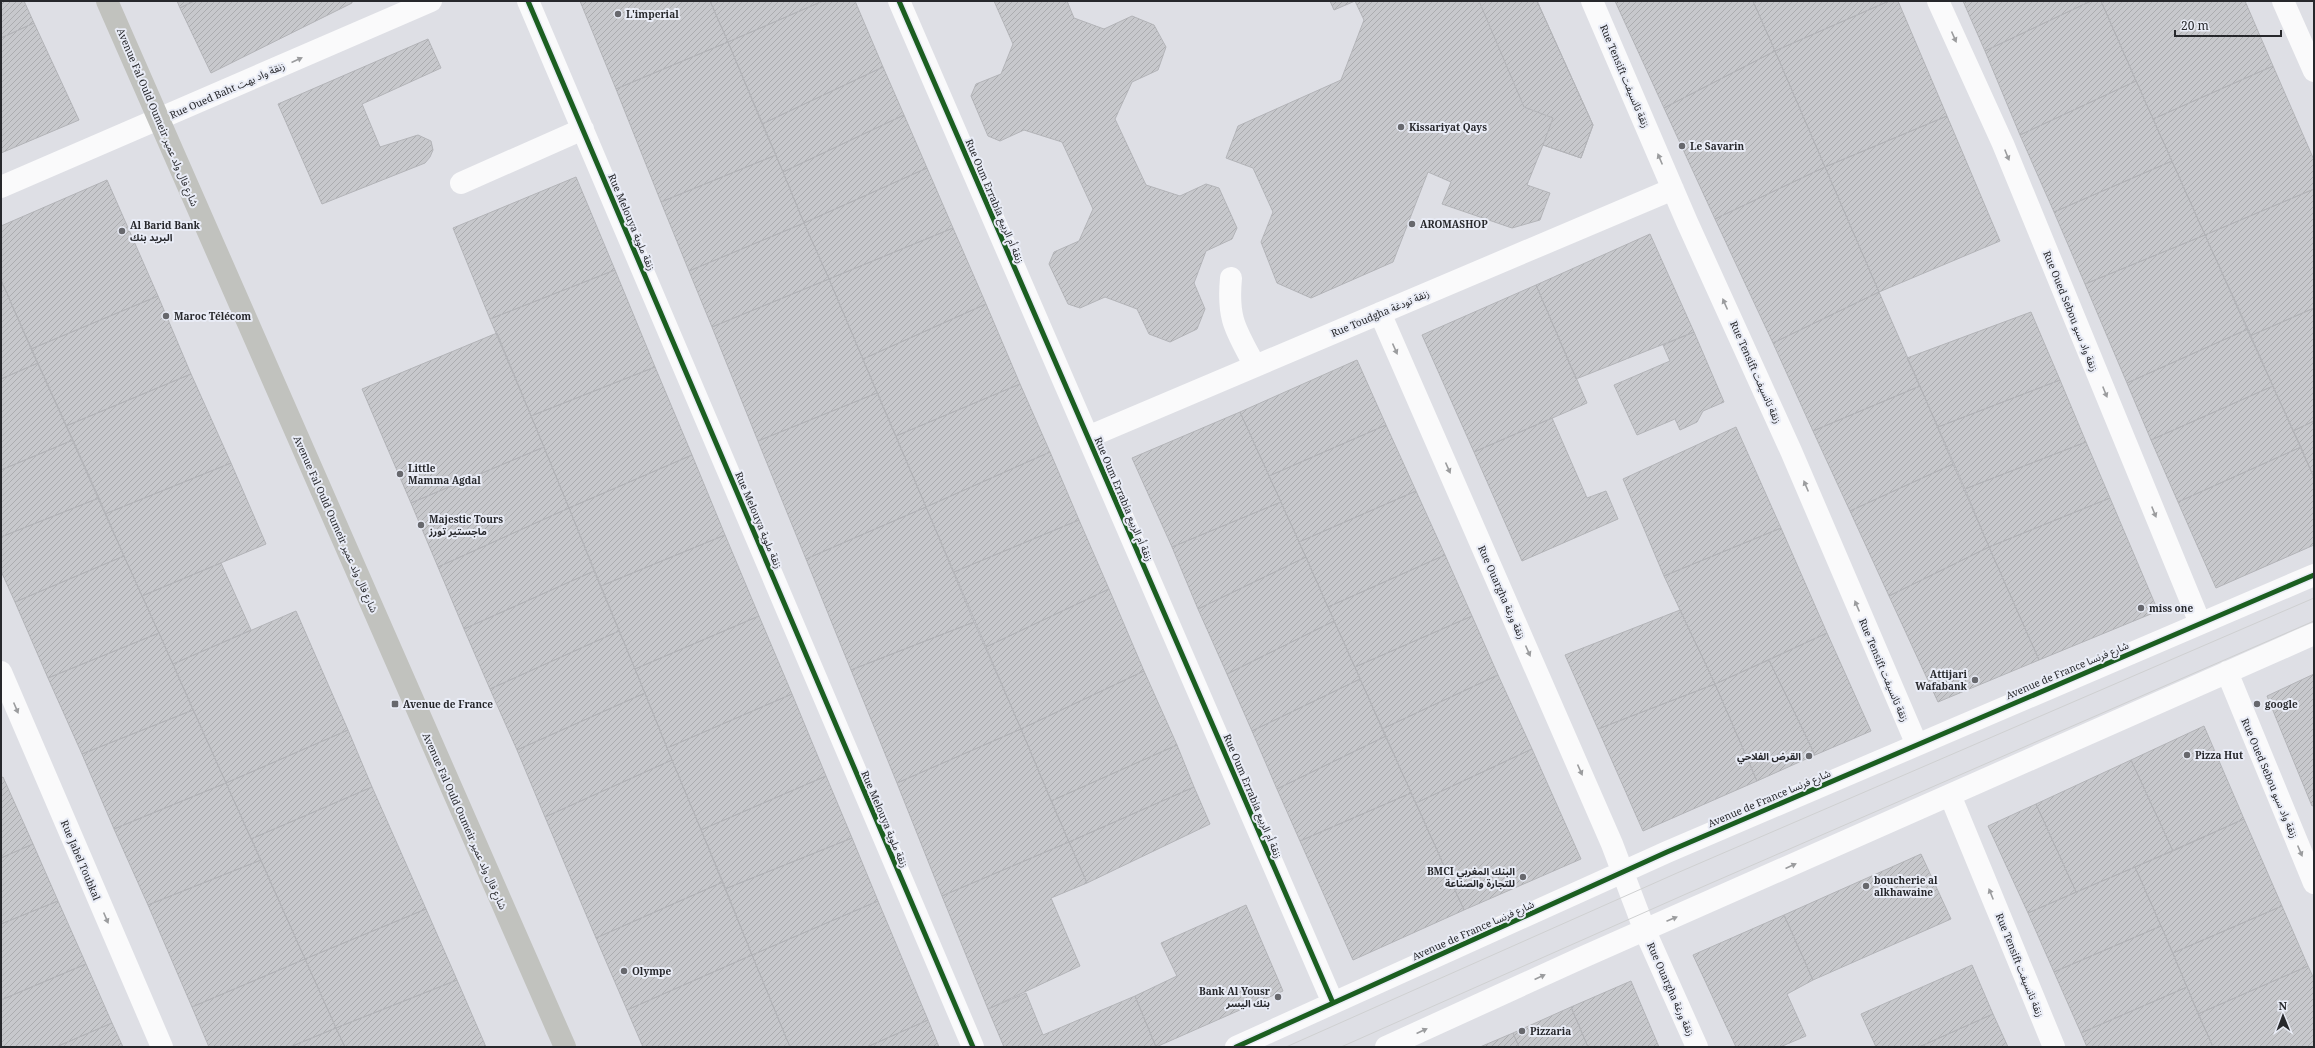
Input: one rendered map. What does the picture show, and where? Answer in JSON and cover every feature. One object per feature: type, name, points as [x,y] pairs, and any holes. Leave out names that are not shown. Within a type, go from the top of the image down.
[{"type":"main road","name":"Avenue Fal Ould Oumeir شارع فال ولد عمير","points":[[107,1],[565,1047]]},
{"type":"street","name":"Rue Oued Baht زنقة واد بهت","points":[[1,187],[431,1]]},
{"type":"street","name":"Rue Melouya زنقة ملوية","points":[[528,1],[973,1047]]},
{"type":"street","name":"Rue Oum Errabia زنقة أم الربيع","points":[[899,1],[1333,1003]]},
{"type":"street","name":"Rue Tensift زنقة تانسيفت","points":[[1592,1],[1673,189],[1794,458],[1917,745]]},
{"type":"street","name":"Rue Oued Sebou زنقة واد سبو","points":[[1938,1],[2003,144],[2200,623]]},
{"type":"street","points":[[2283,1],[2314,71]]},
{"type":"street","points":[[462,183],[583,129]]},
{"type":"street","name":"Rue Toudgha زنقة تودغة","points":[[1088,437],[1673,189]]},
{"type":"street","points":[[1231,278],[1229,299],[1231,318],[1255,366]]},
{"type":"street","name":"Rue Ouargha زنقة ورغة","points":[[1380,313],[1624,871],[1645,931],[1697,1047]]},
{"type":"street","name":"Avenue de France شارع فرنسا","points":[[1236,1047],[1624,871],[2314,575]]},
{"type":"street","points":[[1386,1047],[2314,634]]},
{"type":"street","name":"Rue Jabel Toubkal","points":[[1,672],[162,1047]]},
{"type":"street","name":"Rue Oued Sebou زنقة واد سبو","points":[[2227,672],[2314,883]]},
{"type":"street","name":"Rue Tensift زنقة تانسيفت","points":[[1950,795],[2054,1047]]},
{"type":"building","points":[[1,1],[24,1],[34,23],[1,38]]},
{"type":"building","points":[[177,1],[194,1],[180,8]]},
{"type":"building","points":[[194,1],[352,1],[352,3],[211,73],[180,8]]},
{"type":"building","points":[[580,1],[710,1],[728,42],[616,89]]},
{"type":"building","points":[[710,1],[823,1],[728,42]]},
{"type":"building","points":[[823,1],[855,1],[883,67],[762,124],[728,42]]},
{"type":"building","points":[[994,1],[1067,1],[1074,18],[1104,29],[1132,16],[1154,25],[1166,47],[1158,70],[1132,82],[1115,119],[1146,185],[1180,196],[1206,184],[1219,188],[1237,228],[1232,239],[1206,251],[1194,283],[1205,309],[1197,329],[1170,342],[1149,334],[1137,309],[1105,297],[1080,308],[1068,304],[1049,264],[1054,252],[1079,241],[1093,209],[1062,142],[1024,130],[1000,141],[988,136],[971,96],[976,84],[1001,74],[1013,44]]},
{"type":"building","points":[[1330,1],[1355,1],[1334,10]]},
{"type":"building","points":[[1355,1],[1537,1],[1593,125],[1581,158],[1543,145],[1527,185],[1550,193],[1540,220],[1512,228],[1442,204],[1451,182],[1428,172],[1393,262],[1311,298],[1277,283],[1261,242],[1273,212],[1253,168],[1226,158],[1238,126],[1341,80],[1364,20]]},
{"type":"building","points":[[1479,1],[1537,1],[1593,125],[1581,158],[1543,145],[1553,118],[1524,107]]},
{"type":"building","points":[[1615,1],[1753,1],[1775,51],[1664,108]]},
{"type":"building","points":[[1753,1],[1889,1],[1775,51]]},
{"type":"building","points":[[1889,1],[1898,1],[1947,116],[1825,167],[1775,51]]},
{"type":"building","points":[[1963,1],[2091,1],[1985,51]]},
{"type":"building","points":[[2091,1],[2101,1],[2136,81],[2020,135],[1985,51]]},
{"type":"building","points":[[2101,1],[2245,1],[2273,66],[2153,119]]},
{"type":"building","points":[[34,23],[79,120],[1,153],[1,38]]},
{"type":"building","points":[[428,39],[441,68],[362,104],[380,147],[418,135],[431,141],[433,150],[430,157],[425,163],[322,204],[278,104]]},
{"type":"building","points":[[728,42],[776,155],[661,202],[616,89]]},
{"type":"building","points":[[1775,51],[1825,167],[1715,219],[1664,108]]},
{"type":"building","points":[[2273,66],[2314,160],[2314,189],[2205,235],[2153,119]]},
{"type":"building","points":[[883,67],[904,115],[783,172],[762,124]]},
{"type":"building","points":[[2136,81],[2172,161],[2054,212],[2020,135]]},
{"type":"building","points":[[904,115],[927,168],[804,223],[783,172]]},
{"type":"building","points":[[1947,116],[2000,241],[1879,292],[1825,167]]},
{"type":"building","points":[[776,155],[804,223],[689,271],[661,202]]},
{"type":"building","points":[[2172,161],[2205,235],[2085,284],[2054,212]]},
{"type":"building","points":[[1825,167],[1879,292],[1773,343],[1715,219]]},
{"type":"building","points":[[927,168],[953,228],[829,279],[804,223]]},
{"type":"building","points":[[576,177],[615,270],[490,319],[453,228]]},
{"type":"building","points":[[107,180],[158,296],[31,349],[1,280],[1,226]]},
{"type":"building","points":[[2314,189],[2314,308],[2250,336],[2205,235]]},
{"type":"building","points":[[804,223],[829,279],[712,327],[689,271]]},
{"type":"building","points":[[953,228],[986,304],[863,359],[829,279]]},
{"type":"building","points":[[1650,234],[1694,332],[1576,379],[1536,285]]},
{"type":"building","points":[[2205,235],[2248,329],[2127,383],[2085,284]]},
{"type":"building","points":[[615,270],[655,367],[531,416],[490,319]]},
{"type":"building","points":[[829,279],[877,393],[758,441],[712,327]]},
{"type":"building","points":[[1,280],[38,363],[1,379]]},
{"type":"building","points":[[1536,285],[1587,403],[1474,452],[1422,335]]},
{"type":"building","points":[[1879,292],[1920,386],[1813,431],[1773,343]]},
{"type":"building","points":[[158,296],[191,374],[66,426],[31,349]]},
{"type":"building","points":[[986,304],[1020,384],[896,436],[863,359]]},
{"type":"building","points":[[2314,308],[2314,421],[2293,431],[2250,336]]},
{"type":"building","points":[[2031,312],[2060,380],[1938,427],[1907,358]]},
{"type":"building","points":[[2248,329],[2273,386],[2151,440],[2127,383]]},
{"type":"building","points":[[1694,332],[1724,402],[1703,411],[1697,422],[1680,430],[1675,419],[1637,435],[1614,385],[1670,361],[1663,345]]},
{"type":"building","points":[[497,333],[544,447],[411,503],[362,389]]},
{"type":"building","points":[[1357,360],[1386,425],[1269,476],[1240,412]]},
{"type":"building","points":[[38,363],[73,440],[1,470],[1,379]]},
{"type":"building","points":[[655,367],[692,455],[569,508],[531,416]]},
{"type":"building","points":[[191,374],[231,463],[105,514],[66,426]]},
{"type":"building","points":[[2060,380],[2086,442],[1965,489],[1938,427]]},
{"type":"building","points":[[1020,384],[1050,452],[926,507],[896,436]]},
{"type":"building","points":[[1920,386],[1953,464],[1850,511],[1813,431]]},
{"type":"building","points":[[2273,386],[2301,447],[2178,502],[2151,440]]},
{"type":"building","points":[[877,393],[926,507],[806,559],[758,441]]},
{"type":"building","points":[[1240,412],[1281,502],[1172,547],[1132,458]]},
{"type":"building","points":[[1552,418],[1587,498],[1606,491],[1618,519],[1522,561],[1474,452]]},
{"type":"building","points":[[2314,421],[2314,478],[2293,431]]},
{"type":"building","points":[[1386,425],[1416,491],[1299,542],[1269,476]]},
{"type":"building","points":[[1736,427],[1781,528],[1664,576],[1623,479]]},
{"type":"building","points":[[73,440],[99,498],[1,537],[1,470]]},
{"type":"building","points":[[2086,442],[2110,498],[1989,547],[1965,489]]},
{"type":"building","points":[[544,447],[569,508],[438,567],[411,503]]},
{"type":"building","points":[[2301,447],[2314,478],[2314,545],[2216,588],[2178,502]]},
{"type":"building","points":[[1050,452],[1079,520],[954,572],[926,507]]},
{"type":"building","points":[[692,455],[725,535],[601,586],[569,508]]},
{"type":"building","points":[[231,463],[266,544],[142,596],[105,514]]},
{"type":"building","points":[[1953,464],[1989,547],[1889,596],[1850,511]]},
{"type":"building","points":[[1416,491],[1445,555],[1328,607],[1299,542]]},
{"type":"building","points":[[99,498],[124,556],[15,602],[1,571],[1,537]]},
{"type":"building","points":[[2110,498],[2158,611],[2039,660],[1989,547]]},
{"type":"building","points":[[1281,502],[1306,557],[1198,609],[1172,547]]},
{"type":"building","points":[[926,507],[974,622],[851,670],[806,559]]},
{"type":"building","points":[[569,508],[594,571],[464,629],[438,567]]},
{"type":"building","points":[[1079,520],[1109,589],[986,647],[954,572]]},
{"type":"building","points":[[1781,528],[1827,633],[1715,684],[1664,576]]},
{"type":"building","points":[[725,535],[759,616],[635,669],[601,586]]},
{"type":"building","points":[[1989,547],[2039,660],[1938,702],[1889,596]]},
{"type":"building","points":[[1445,555],[1472,616],[1355,667],[1328,607]]},
{"type":"building","points":[[124,556],[159,633],[48,678],[15,602]]},
{"type":"building","points":[[1306,557],[1334,621],[1227,674],[1198,609]]},
{"type":"building","points":[[221,563],[251,630],[173,664],[142,596]]},
{"type":"building","points":[[594,571],[619,631],[490,689],[464,629]]},
{"type":"building","points":[[1109,589],[1144,671],[1021,729],[986,647]]},
{"type":"building","points":[[1680,610],[1715,684],[1598,729],[1565,655]]},
{"type":"building","points":[[296,611],[348,730],[226,783],[173,664]]},
{"type":"building","points":[[759,616],[792,694],[667,748],[635,669]]},
{"type":"building","points":[[1472,616],[1498,675],[1382,729],[1355,667]]},
{"type":"building","points":[[1334,621],[1360,679],[1252,731],[1227,674]]},
{"type":"building","points":[[974,622],[1021,729],[897,783],[851,670]]},
{"type":"building","points":[[619,631],[645,693],[517,750],[490,689]]},
{"type":"building","points":[[159,633],[193,710],[82,754],[48,678]]},
{"type":"building","points":[[1827,633],[1871,731],[1815,755],[1769,660]]},
{"type":"building","points":[[1769,660],[1815,755],[1757,781],[1715,684]]},
{"type":"building","points":[[1144,671],[1177,745],[1051,801],[1021,729]]},
{"type":"building","points":[[2314,674],[2314,805],[2312,806],[2267,696]]},
{"type":"building","points":[[1498,675],[1532,749],[1416,803],[1382,729]]},
{"type":"building","points":[[1360,679],[1386,736],[1277,789],[1252,731]]},
{"type":"building","points":[[1715,684],[1757,781],[1643,831],[1598,729]]},
{"type":"building","points":[[645,693],[672,760],[545,817],[517,750]]},
{"type":"building","points":[[792,694],[826,776],[701,830],[667,748]]},
{"type":"building","points":[[193,710],[226,783],[114,829],[82,754]]},
{"type":"building","points":[[2204,726],[2244,819],[2173,851],[2131,760]]},
{"type":"building","points":[[1021,729],[1069,842],[942,896],[897,783]]},
{"type":"building","points":[[348,730],[372,787],[251,839],[226,783]]},
{"type":"building","points":[[1386,736],[1411,793],[1300,841],[1277,789]]},
{"type":"building","points":[[1177,745],[1194,787],[1069,842],[1051,801]]},
{"type":"building","points":[[1532,749],[1581,859],[1464,910],[1416,803]]},
{"type":"building","points":[[672,760],[723,882],[596,938],[545,817]]},
{"type":"building","points":[[2131,760],[2173,851],[2076,892],[2036,804]]},
{"type":"building","points":[[826,776],[852,838],[725,889],[701,830]]},
{"type":"building","points":[[3,777],[33,844],[1,858],[1,778]]},
{"type":"building","points":[[226,783],[261,860],[148,905],[114,829]]},
{"type":"building","points":[[372,787],[426,909],[305,959],[251,839]]},
{"type":"building","points":[[1194,787],[1210,824],[1087,883],[1069,842]]},
{"type":"building","points":[[1411,793],[1464,910],[1353,960],[1300,841]]},
{"type":"building","points":[[2036,804],[2076,892],[2028,913],[1988,826]]},
{"type":"building","points":[[2244,819],[2282,906],[2173,953],[2135,867]]},
{"type":"building","points":[[852,838],[878,901],[752,955],[725,889]]},
{"type":"building","points":[[1069,842],[1087,883],[1051,898],[1080,966],[988,1009],[942,896]]},
{"type":"building","points":[[33,844],[58,901],[1,924],[1,858]]},
{"type":"building","points":[[1921,854],[1951,919],[1813,980],[1784,915]]},
{"type":"building","points":[[261,860],[305,959],[192,1007],[148,905]]},
{"type":"building","points":[[2135,867],[2161,926],[2054,972],[2028,913]]},
{"type":"building","points":[[723,882],[752,955],[627,1010],[596,938]]},
{"type":"building","points":[[58,901],[86,964],[1,1000],[1,924]]},
{"type":"building","points":[[878,901],[928,1020],[867,1047],[790,1047],[752,955]]},
{"type":"building","points":[[1246,905],[1283,991],[1156,1047],[1135,996],[1177,976],[1161,943]]},
{"type":"building","points":[[2282,906],[2308,966],[2198,1014],[2173,953]]},
{"type":"building","points":[[426,909],[457,980],[336,1028],[305,959]]},
{"type":"building","points":[[1784,915],[1813,980],[1787,994],[1806,1036],[1780,1047],[1736,1047],[1693,955]]},
{"type":"building","points":[[2161,926],[2187,987],[2081,1033],[2054,972]]},
{"type":"building","points":[[752,955],[790,1047],[643,1047],[627,1010]]},
{"type":"building","points":[[305,959],[336,1028],[290,1047],[209,1047],[192,1007]]},
{"type":"building","points":[[86,964],[112,1023],[56,1047],[1,1047],[1,1000]]},
{"type":"building","points":[[1972,965],[1993,1014],[1919,1047],[1876,1047],[1861,1014]]},
{"type":"building","points":[[2308,966],[2314,979],[2314,1047],[2213,1047],[2198,1014]]},
{"type":"building","points":[[457,980],[486,1047],[345,1047],[336,1028]]},
{"type":"building","points":[[1631,981],[1659,1047],[1588,1047],[1571,1007]]},
{"type":"building","points":[[2187,987],[2213,1047],[2087,1047],[2081,1033]]},
{"type":"building","points":[[1026,993],[1043,1035],[1135,996],[1156,1047],[1004,1047],[988,1009]]},
{"type":"building","points":[[1571,1007],[1588,1047],[1519,1047],[1513,1033]]},
{"type":"building","points":[[1993,1014],[2008,1047],[1919,1047]]},
{"type":"building","points":[[928,1020],[939,1047],[867,1047]]},
{"type":"building","points":[[112,1023],[123,1047],[56,1047]]},
{"type":"building","points":[[336,1028],[345,1047],[290,1047]]},
{"type":"building","points":[[1513,1033],[1519,1047],[1480,1047]]},
{"type":"tram line","points":[[1286,1047],[1677,873],[2314,598]]},
{"type":"tram line","points":[[1341,1047],[1686,894],[2314,621]]},
{"type":"cycle path","points":[[528,1],[973,1047]]},
{"type":"cycle path","points":[[899,1],[1333,1003]]},
{"type":"cycle path","points":[[1236,1047],[1667,852],[2314,575]]},
{"type":"place","name":"L'imperial","points":[[618,14]]},
{"type":"place","name":"Kissariyat Qays","points":[[1401,127]]},
{"type":"place","name":"Le Savarin","points":[[1682,146]]},
{"type":"place","name":"AROMASHOP","points":[[1412,224]]},
{"type":"place","name":"Al Barid Bank البريد بنك","points":[[122,231]]},
{"type":"place","name":"Maroc Télécom","points":[[166,316]]},
{"type":"place","name":"Little Mamma Agdal","points":[[400,474]]},
{"type":"place","name":"Majestic Tours ماجستير تورز","points":[[421,525]]},
{"type":"place","name":"miss one","points":[[2141,608]]},
{"type":"place","name":"Attijari Wafabank","points":[[1975,680]]},
{"type":"place","name":"Avenue de France","points":[[395,704]]},
{"type":"place","name":"google","points":[[2257,704]]},
{"type":"place","name":"Pizza Hut","points":[[2187,755]]},
{"type":"place","name":"القرض الفلاحي","points":[[1809,756]]},
{"type":"place","name":"BMCI البنك المغربي للتجارة والصناعة","points":[[1523,877]]},
{"type":"place","name":"boucherie al alkhawaine","points":[[1866,886]]},
{"type":"place","name":"Olympe","points":[[624,971]]},
{"type":"place","name":"Bank Al Yousr بنك اليسر","points":[[1278,997]]},
{"type":"place","name":"Pizzaria","points":[[1522,1031]]}]
